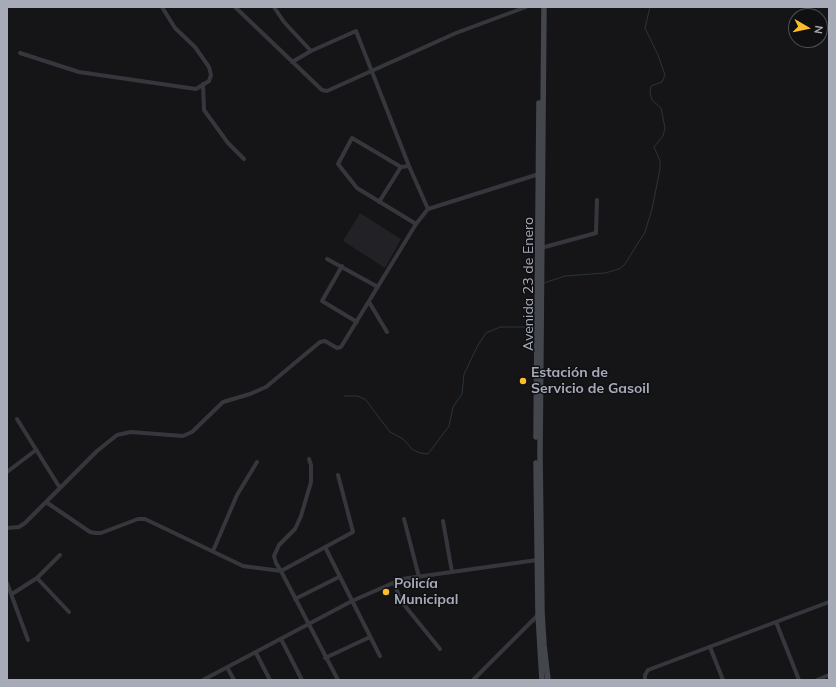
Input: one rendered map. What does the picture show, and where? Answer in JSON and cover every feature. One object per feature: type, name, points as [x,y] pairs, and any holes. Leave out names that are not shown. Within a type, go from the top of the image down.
[{"type":"main road","name":"Avenida 23 de Enero","points":[[540,7],[537,560],[538,614],[542,680]]},
{"type":"main road","name":"Avenida 23 de Enero","points":[[544,7],[540,174],[540,454],[542,598],[544,645],[548,680]]},
{"type":"street","points":[[20,53],[78,72],[196,89],[209,81],[211,75],[209,68],[194,47],[175,28],[162,7]]},
{"type":"street","points":[[235,7],[322,90],[327,91],[456,33],[526,7]]},
{"type":"street","points":[[274,7],[284,22],[311,51]]},
{"type":"street","points":[[292,62],[311,51],[356,31],[409,166],[428,209]]},
{"type":"street","points":[[203,84],[204,110],[228,143],[244,159]]},
{"type":"street","points":[[409,166],[401,167],[352,138],[338,164],[357,188],[416,224]]},
{"type":"street","points":[[379,202],[401,167]]},
{"type":"street","points":[[7,528],[19,527],[25,523],[97,451],[117,435],[131,432],[183,436],[192,432],[223,402],[250,394],[266,387],[320,342],[325,341],[337,348],[341,347],[416,224],[428,209],[540,174]]},
{"type":"street","points":[[541,248],[596,233],[597,200]]},
{"type":"street","points":[[327,259],[378,287]]},
{"type":"street","points":[[342,266],[322,301],[357,322]]},
{"type":"street","points":[[369,302],[387,332]]},
{"type":"street","points":[[17,419],[60,488]]},
{"type":"street","points":[[7,472],[36,450]]},
{"type":"street","points":[[309,459],[311,465],[311,482],[301,516],[295,529],[279,545],[274,556],[276,564],[338,680]]},
{"type":"street","points":[[213,551],[236,495],[257,462]]},
{"type":"street","points":[[46,502],[90,532],[101,533],[138,519],[145,519],[243,566],[281,571],[353,532],[338,475]]},
{"type":"street","points":[[404,519],[419,577]]},
{"type":"street","points":[[443,521],[452,572]]},
{"type":"street","points":[[325,547],[380,656]]},
{"type":"street","points":[[12,594],[37,578],[60,555]]},
{"type":"street","points":[[203,680],[352,601],[402,579],[537,560]]},
{"type":"street","points":[[295,599],[339,577]]},
{"type":"street","points":[[37,578],[69,612]]},
{"type":"street","points":[[7,583],[28,640]]},
{"type":"street","points":[[394,583],[401,601],[440,649]]},
{"type":"street","points":[[645,680],[644,674],[648,670],[829,602]]},
{"type":"street","points":[[473,680],[538,614]]},
{"type":"street","points":[[776,622],[799,680]]},
{"type":"street","points":[[325,658],[370,637]]},
{"type":"street","points":[[281,639],[302,680]]},
{"type":"street","points":[[710,647],[723,680]]},
{"type":"street","points":[[256,653],[270,680]]},
{"type":"street","points":[[227,667],[234,680]]},
{"type":"street","points":[[817,680],[829,675]]},
{"type":"shaded area","points":[[360,213],[401,239],[385,268],[343,241]]},
{"type":"waterway","points":[[544,283],[565,276],[605,273],[619,269],[625,264],[645,232],[652,209],[660,169],[660,161],[654,147],[663,136],[665,128],[661,108],[652,100],[650,93],[651,86],[662,82],[665,75],[658,55],[645,28],[650,7]]},
{"type":"waterway","points":[[344,396],[357,396],[365,399],[390,432],[403,439],[413,450],[428,454],[449,426],[453,407],[462,394],[464,374],[478,345],[486,333],[500,327],[529,327]]},
{"type":"place","name":"Estación de Servicio de Gasoil","points":[[523,381]]},
{"type":"place","name":"Policía Municipal","points":[[386,592]]}]
